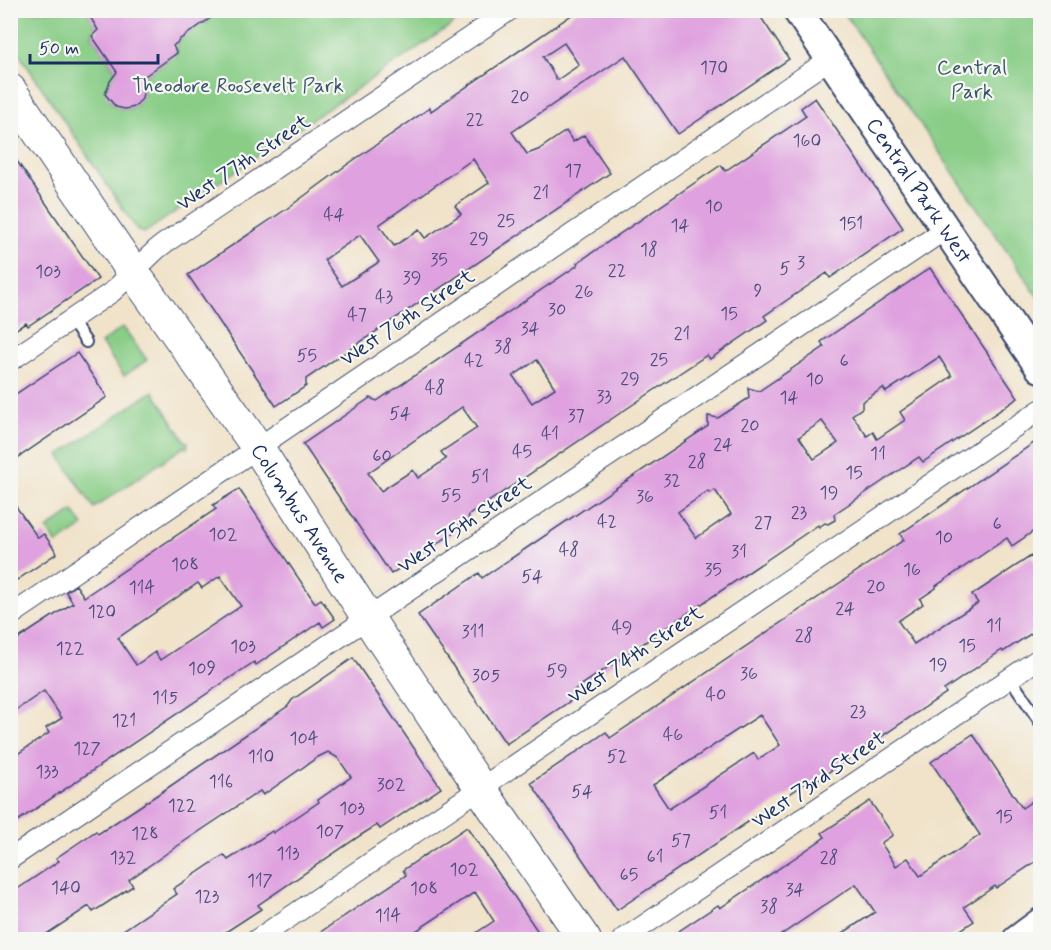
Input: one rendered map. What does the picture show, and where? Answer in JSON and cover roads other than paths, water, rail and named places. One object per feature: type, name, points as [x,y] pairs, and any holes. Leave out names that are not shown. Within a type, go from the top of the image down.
[{"type":"main road","name":"Central Park West","points":[[797,10],[1041,368]]},
{"type":"main road","name":"Columbus Avenue","points":[[15,106],[258,448],[480,787],[585,939]]},
{"type":"main road","points":[[1017,939],[1041,923]]},
{"type":"street","name":"West 77th Street","points":[[10,361],[112,292],[165,243],[510,10]]},
{"type":"street","name":"West 76th Street","points":[[10,616],[830,58]]},
{"type":"street","name":"West 75th Street","points":[[10,860],[946,229]]},
{"type":"street","name":"West 74th Street","points":[[256,939],[1041,410]]},
{"type":"street","name":"West 73rd Street","points":[[622,939],[1041,658]]},
{"type":"lane","points":[[71,320],[86,342]]},
{"type":"lane","points":[[1010,678],[1041,722]]},
{"type":"park label","name":"Central Park","points":[[972,79]]},
{"type":"park label","name":"Theodore Roosevelt Park","points":[[238,85]]}]
